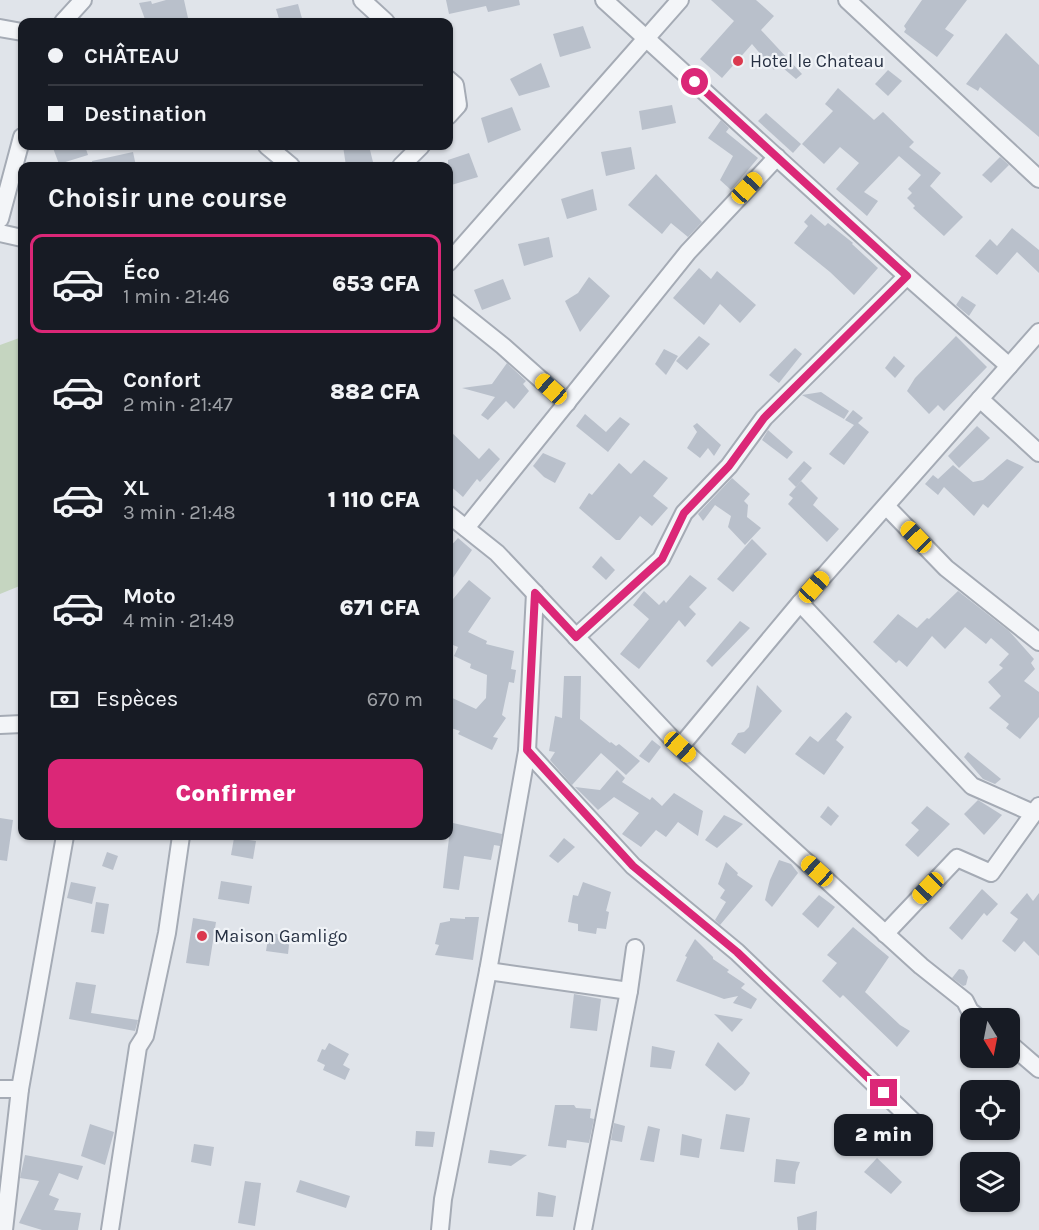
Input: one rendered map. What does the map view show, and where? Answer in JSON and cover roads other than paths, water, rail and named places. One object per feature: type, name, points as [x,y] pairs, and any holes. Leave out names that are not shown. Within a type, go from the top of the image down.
[{"type":"street","points":[[67,18],[83,0]]},
{"type":"street","points":[[362,0],[382,18]]},
{"type":"street","points":[[604,0],[1009,366]]},
{"type":"street","points":[[453,257],[680,0]]},
{"type":"street","points":[[847,0],[1039,179]]},
{"type":"street","points":[[0,28],[18,31]]},
{"type":"street","points":[[453,83],[458,105],[453,110]]},
{"type":"street","points":[[0,219],[19,150]]},
{"type":"street","points":[[272,150],[286,162]]},
{"type":"street","points":[[405,162],[417,150]]},
{"type":"street","points":[[466,528],[688,252],[777,157]]},
{"type":"street","points":[[0,233],[18,237]]},
{"type":"street","points":[[576,637],[662,559],[684,513],[729,466],[764,418],[907,276]]},
{"type":"street","points":[[453,306],[503,346],[567,403]]},
{"type":"street","points":[[680,747],[800,603],[1039,332]]},
{"type":"street","points":[[980,399],[1039,453]]},
{"type":"street","points":[[886,506],[946,568],[1039,642]]},
{"type":"street","points":[[453,518],[497,553],[680,747],[885,934],[965,1001],[968,1008]]},
{"type":"street","points":[[440,1230],[443,1199],[488,971],[527,750],[535,593]]},
{"type":"street","points":[[800,603],[972,786],[1036,810],[991,873],[957,858],[885,934]]},
{"type":"street","points":[[0,725],[18,724]]},
{"type":"street","points":[[527,750],[633,866],[737,952],[918,1126],[919,1131]]},
{"type":"street","points":[[4,1230],[20,1089],[64,840]]},
{"type":"street","points":[[110,1230],[138,1047],[144,1036],[167,933],[180,840]]},
{"type":"street","points":[[583,1230],[629,991],[635,948]]},
{"type":"street","points":[[488,971],[629,991]]},
{"type":"street","points":[[1020,1053],[1039,1069]]},
{"type":"street","points":[[0,1089],[20,1089]]},
{"type":"place","name":"Hotel le Chateau","points":[[738,61]]},
{"type":"place","name":"Maison Gamligo","points":[[202,936]]}]
